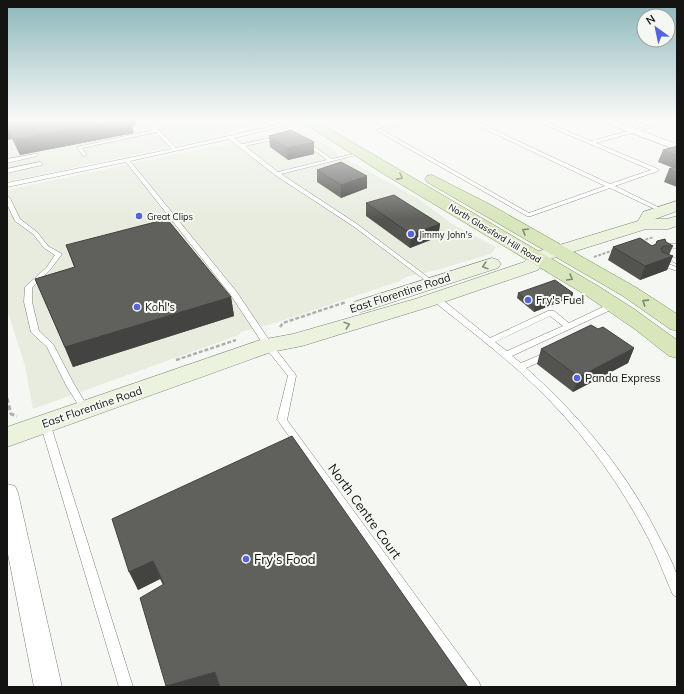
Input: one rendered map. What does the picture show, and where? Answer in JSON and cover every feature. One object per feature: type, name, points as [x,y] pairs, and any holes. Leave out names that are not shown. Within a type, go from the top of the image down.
[{"type":"main road","name":"North Glassford Hill Road","points":[[383,153],[485,208],[630,292],[677,324]]},
{"type":"main road","name":"North Glassford Hill Road","points":[[358,154],[537,258],[614,305],[677,352]]},
{"type":"street","name":"East Florentine Road","points":[[650,230],[650,215],[670,208]]},
{"type":"street","name":"East Florentine Road","points":[[7,437],[268,346],[294,341],[433,290],[513,257],[537,258],[559,251],[650,230],[677,221]]},
{"type":"street","points":[[7,493],[48,687]]},
{"type":"lane","points":[[7,185],[159,153]]},
{"type":"lane","points":[[250,153],[277,174],[355,225],[433,290],[489,342],[520,367],[571,417],[596,446],[623,485],[673,573],[677,591]]},
{"type":"lane","points":[[320,153],[331,161]]},
{"type":"lane","points":[[420,153],[529,215],[656,170],[616,153]]},
{"type":"lane","points":[[540,153],[610,186],[670,208]]},
{"type":"lane","points":[[277,174],[358,154]]},
{"type":"lane","points":[[7,161],[35,155]]},
{"type":"lane","points":[[127,160],[232,293],[268,346]]},
{"type":"lane","points":[[7,171],[40,164]]},
{"type":"lane","points":[[7,198],[17,220],[35,233],[46,247],[59,254],[48,270],[29,287],[28,302],[35,332],[50,346],[70,385],[85,409]]},
{"type":"lane","points":[[655,249],[674,246]]},
{"type":"lane","points":[[674,246],[662,254],[677,262]]},
{"type":"lane","points":[[661,262],[677,268]]},
{"type":"lane","points":[[506,355],[614,305]]},
{"type":"lane","points":[[489,342],[551,313],[568,326]]},
{"type":"lane","name":"North Centre Court","points":[[268,346],[292,376],[282,420],[474,687]]},
{"type":"lane","points":[[520,367],[555,350]]},
{"type":"lane","points":[[45,423],[126,687]]},
{"type":"path","points":[[640,241],[650,230]]},
{"type":"path","points":[[590,259],[618,248]]},
{"type":"shaded area","points":[[7,153],[140,153],[7,182]]},
{"type":"shaded area","points":[[181,153],[337,153],[419,199],[452,224],[496,247],[491,254],[437,270],[406,277],[400,281],[278,322],[241,332],[239,335],[33,409],[25,366],[7,309],[7,190]]},
{"type":"building","points":[[341,162],[367,176],[341,185],[317,170]]},
{"type":"building","points":[[677,166],[677,173],[669,169]]},
{"type":"building","points":[[394,195],[440,224],[411,234],[366,203]]},
{"type":"building","name":"Kohl's","points":[[167,219],[231,297],[65,347],[35,279],[75,267],[66,245]]},
{"type":"building","points":[[640,238],[652,246],[656,244],[657,241],[665,239],[666,242],[673,246],[664,246],[661,248],[662,252],[673,256],[645,266],[613,247]]},
{"type":"building","name":"Fry's Fuel","points":[[555,280],[573,293],[535,307],[518,293]]},
{"type":"building","points":[[591,325],[598,329],[603,327],[634,348],[579,377],[541,349]]},
{"type":"building","name":"Fry's Food","points":[[292,436],[468,687],[220,687],[215,672],[166,686],[140,598],[164,584],[153,561],[129,572],[112,519]]},
{"type":"place","name":"Great Clips","points":[[139,216]]},
{"type":"place","name":"Jimmy John's","points":[[411,234]]},
{"type":"place","name":"Fry's Fuel","points":[[528,300]]},
{"type":"place","name":"Kohl's","points":[[137,307]]},
{"type":"place","name":"Panda Express","points":[[577,378]]},
{"type":"place","name":"Fry's Food","points":[[246,559]]}]
